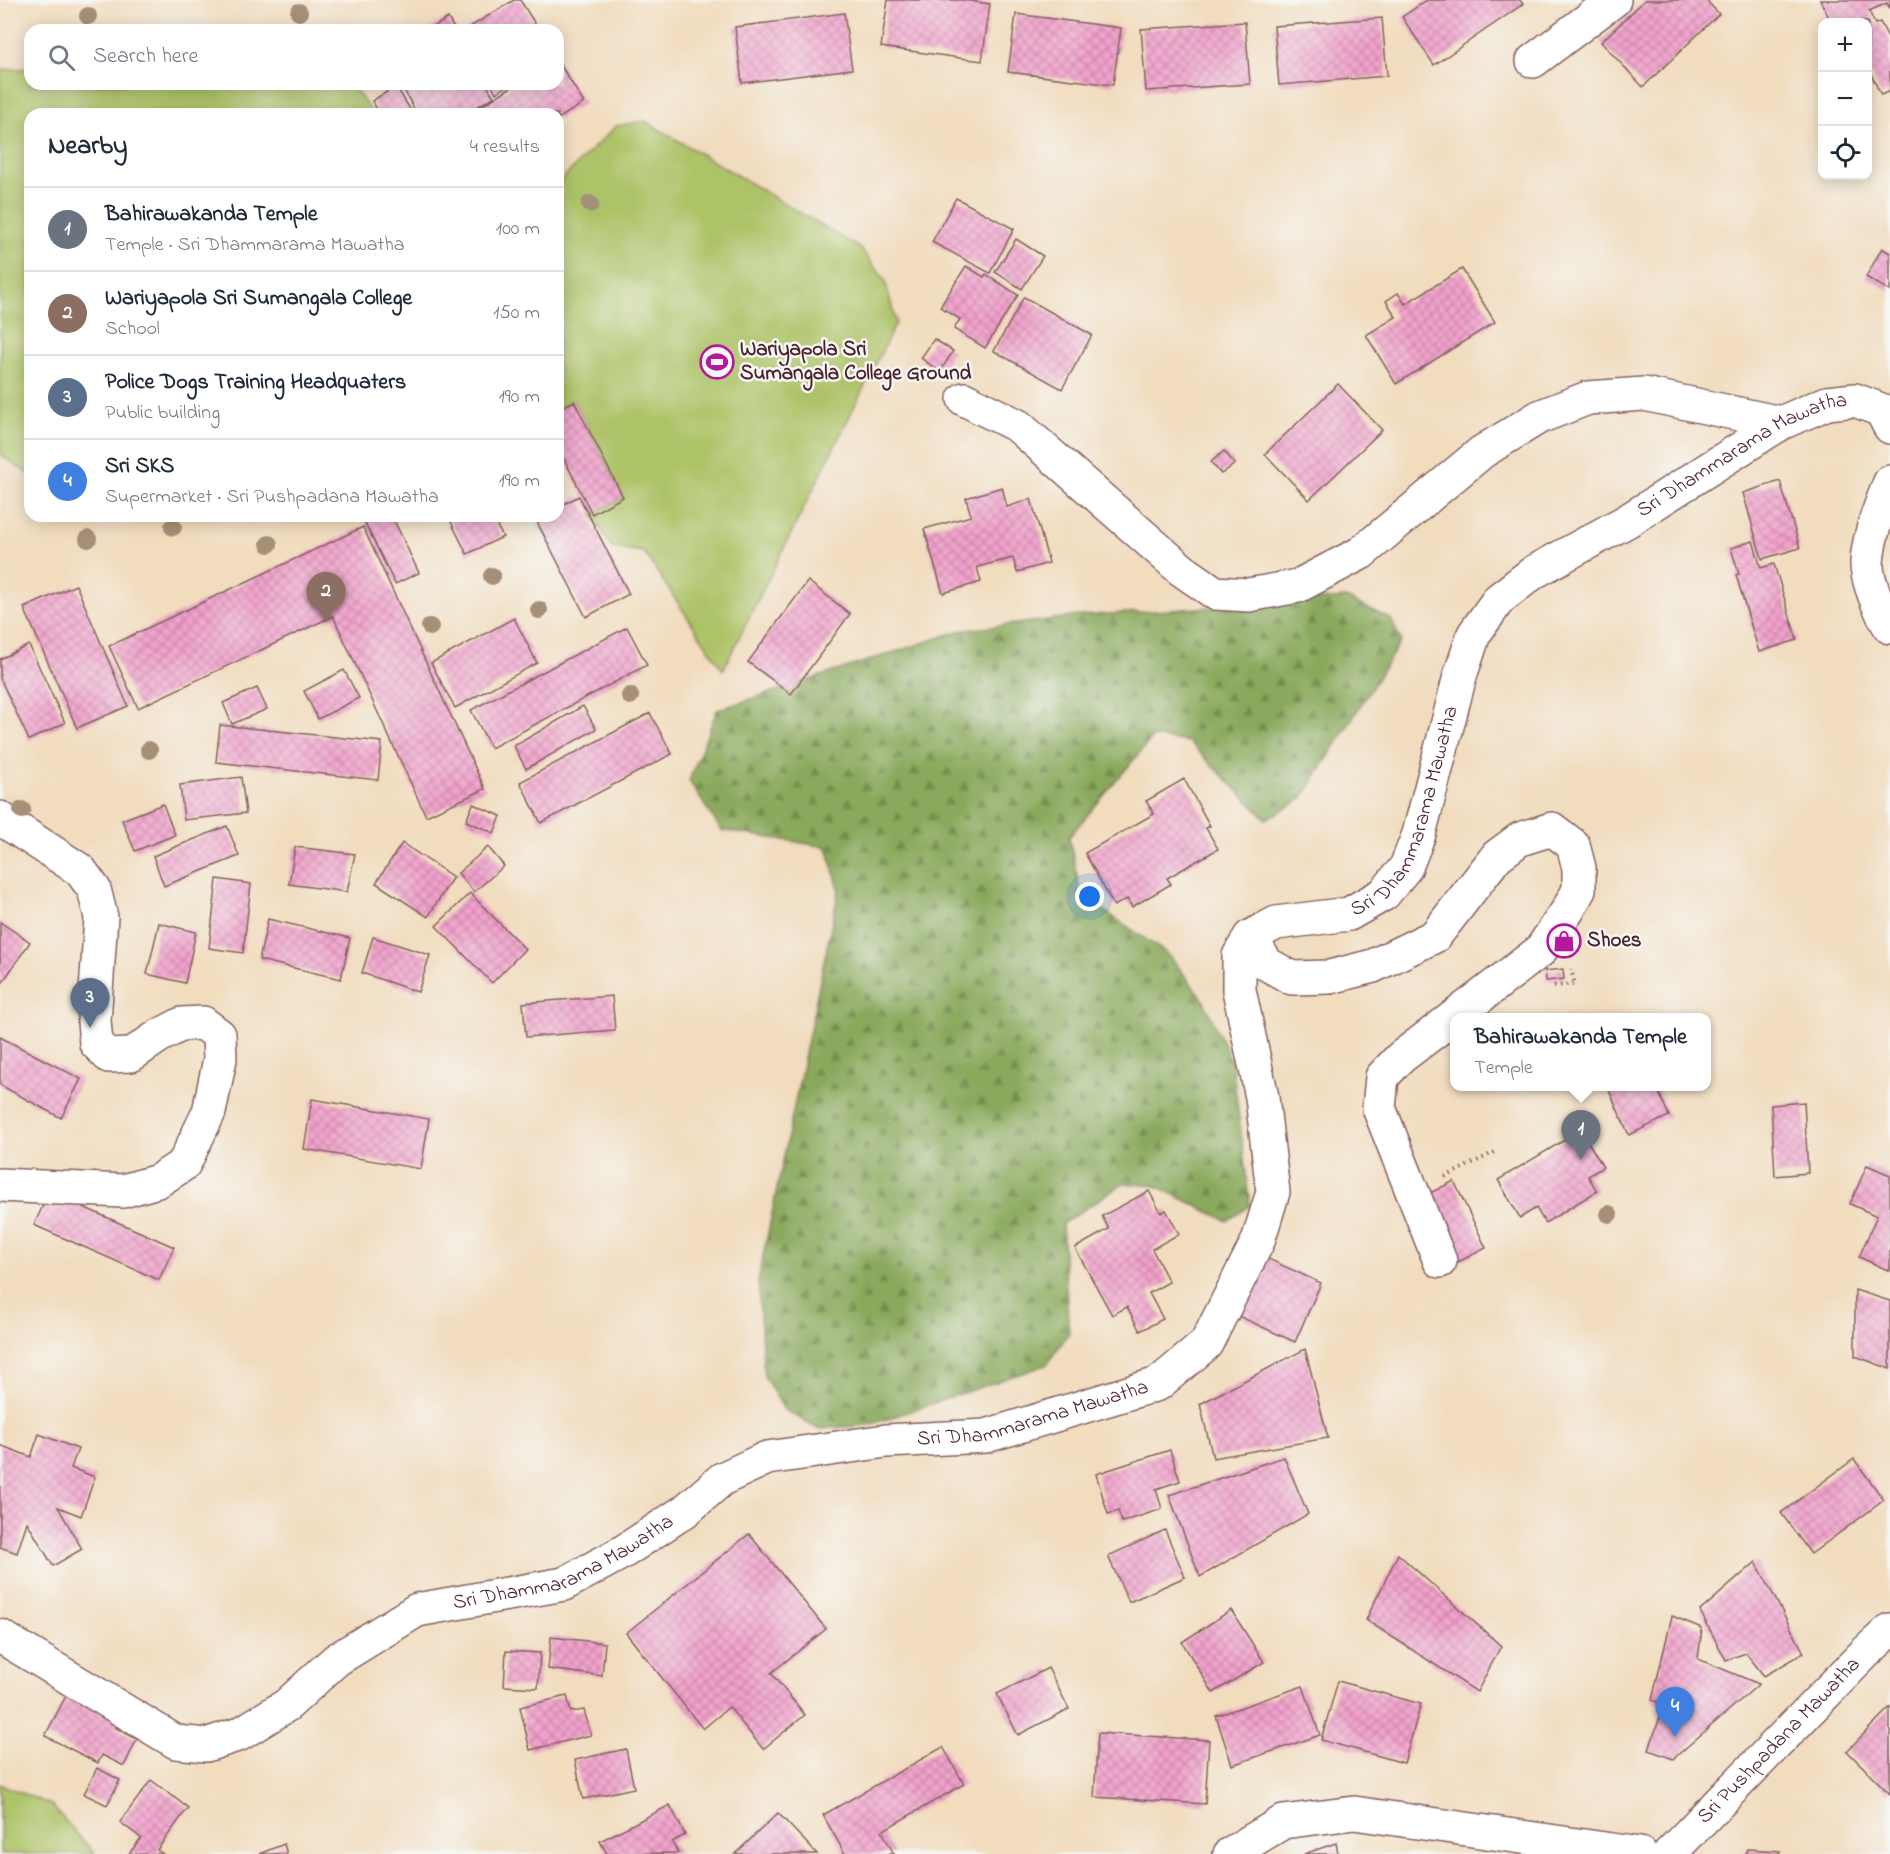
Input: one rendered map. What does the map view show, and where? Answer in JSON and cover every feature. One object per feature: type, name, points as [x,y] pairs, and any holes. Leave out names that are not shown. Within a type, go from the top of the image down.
[{"type":"street","points":[[1533,61],[1614,0]]},
{"type":"street","points":[[964,399],[1018,426],[1182,570],[1215,593],[1249,595],[1298,586],[1360,553],[1482,452],[1539,417],[1588,398],[1644,394],[1781,423]]},
{"type":"street","name":"Sri Dhammarama Mawatha","points":[[0,1636],[176,1742],[206,1744],[240,1734],[287,1705],[336,1660],[417,1610],[564,1584],[623,1552],[685,1511],[722,1479],[767,1458],[886,1441],[986,1436],[1158,1384],[1206,1344],[1258,1241],[1273,1192],[1262,1097],[1239,990],[1239,956],[1250,937],[1276,923],[1350,914],[1384,894],[1406,867],[1419,834],[1474,634],[1499,599],[1534,572],[1627,520],[1781,423],[1827,403],[1855,400],[1881,410],[1890,427]]},
{"type":"street","points":[[1890,482],[1875,521],[1866,564],[1878,607],[1890,627]]},
{"type":"street","points":[[0,818],[80,870],[94,889],[101,916],[93,1021],[96,1043],[109,1056],[131,1055],[182,1024],[203,1023],[219,1035],[220,1059],[209,1112],[184,1164],[158,1181],[123,1191],[0,1185]]},
{"type":"street","points":[[1250,937],[1267,964],[1292,978],[1330,977],[1373,966],[1435,936],[1497,856],[1520,839],[1552,828],[1573,845],[1579,868],[1579,890],[1539,951],[1458,1013]]},
{"type":"street","points":[[1440,1261],[1379,1108],[1382,1077],[1400,1058],[1450,1020]]},
{"type":"street","name":"Sri Pushpadana Mawatha","points":[[1669,1854],[1890,1630]]},
{"type":"street","points":[[1230,1854],[1283,1822],[1354,1813],[1640,1854]]},
{"type":"path","points":[[1414,1192],[1496,1152]]},
{"type":"green space","points":[[24,68],[24,90],[355,90],[369,108],[24,108],[24,471],[0,454],[0,70]]},
{"type":"green space","name":"Wariyapola Sri Sumangala College Ground","points":[[645,121],[860,248],[885,280],[896,323],[723,670],[644,552],[612,548],[592,514],[623,497],[574,401],[564,406],[564,177],[616,126]]},
{"type":"green space","points":[[1346,598],[1391,619],[1401,641],[1302,799],[1266,819],[1189,742],[1153,737],[1069,837],[1081,895],[1169,955],[1203,999],[1232,1063],[1250,1206],[1227,1221],[1156,1186],[1124,1183],[1062,1224],[1069,1333],[1046,1365],[869,1425],[820,1429],[784,1410],[764,1376],[758,1281],[839,889],[827,847],[721,830],[689,781],[717,710],[959,631],[1079,616]]},
{"type":"green space","points":[[0,1784],[51,1805],[95,1854],[0,1854]]},
{"type":"building","points":[[514,0],[520,0],[535,24],[475,24]]},
{"type":"building","points":[[888,0],[963,0],[990,4],[982,61],[881,47]]},
{"type":"building","points":[[1427,0],[1520,0],[1523,4],[1434,65],[1402,17]]},
{"type":"building","points":[[1645,0],[1706,0],[1719,14],[1643,87],[1601,42]]},
{"type":"building","points":[[1820,0],[1890,0],[1890,9],[1887,3],[1869,11],[1875,24],[1880,22],[1890,41],[1890,91],[1881,95],[1872,76],[1872,18],[1829,18]]},
{"type":"building","points":[[844,13],[852,69],[742,83],[735,27]]},
{"type":"building","points":[[1016,14],[1121,28],[1113,85],[1008,72]]},
{"type":"building","points":[[448,18],[452,24],[438,24]]},
{"type":"building","points":[[1382,18],[1387,76],[1279,85],[1274,26]]},
{"type":"building","points":[[1245,22],[1250,84],[1146,91],[1141,29]]},
{"type":"building","points":[[564,71],[584,103],[564,115],[564,108],[478,108],[507,90],[564,90]]},
{"type":"building","points":[[390,90],[398,90],[409,108],[376,108],[372,101]]},
{"type":"building","points":[[404,90],[490,90],[494,97],[475,108],[414,108]]},
{"type":"building","points":[[956,198],[1014,229],[990,273],[932,242]]},
{"type":"building","points":[[1016,239],[1043,256],[1022,289],[995,272]]},
{"type":"building","points":[[1882,248],[1890,253],[1890,291],[1866,277]]},
{"type":"building","points":[[966,266],[984,277],[986,274],[1018,295],[985,348],[954,329],[960,319],[940,307]]},
{"type":"building","points":[[1462,269],[1495,322],[1396,384],[1366,335],[1396,317],[1386,301],[1398,293],[1405,304]]},
{"type":"building","points":[[1024,297],[1092,335],[1062,389],[994,351]]},
{"type":"building","points":[[934,339],[953,351],[940,372],[921,358]]},
{"type":"building","points":[[1338,384],[1382,430],[1309,500],[1265,454]]},
{"type":"building","points":[[574,401],[623,497],[592,514],[564,459],[564,406]]},
{"type":"building","points":[[1224,451],[1235,464],[1221,474],[1211,462]]},
{"type":"building","points":[[1780,481],[1800,548],[1762,559],[1743,493]]},
{"type":"building","points":[[1002,487],[1007,507],[1031,499],[1049,563],[1017,572],[1013,558],[977,567],[981,582],[943,593],[924,529],[971,516],[966,498]]},
{"type":"building","points":[[579,496],[629,594],[586,617],[537,522],[564,522],[564,504]]},
{"type":"building","points":[[395,522],[419,573],[395,584],[365,523]]},
{"type":"building","points":[[451,522],[494,522],[503,537],[467,554]]},
{"type":"building","points":[[363,527],[485,789],[426,816],[333,616],[138,708],[109,646]]},
{"type":"building","points":[[1753,541],[1761,568],[1774,564],[1797,640],[1759,652],[1736,575],[1739,574],[1731,548]]},
{"type":"building","points":[[808,581],[850,614],[791,694],[748,662]]},
{"type":"building","points":[[76,585],[128,706],[77,728],[24,608]]},
{"type":"building","points":[[514,618],[537,663],[455,708],[431,663]]},
{"type":"building","points":[[627,627],[647,665],[491,748],[471,710]]},
{"type":"building","points":[[29,645],[65,723],[29,740],[0,678],[0,659]]},
{"type":"building","points":[[344,670],[359,698],[318,719],[304,691]]},
{"type":"building","points":[[257,688],[267,709],[232,724],[223,703]]},
{"type":"building","points":[[583,706],[596,729],[526,769],[514,746]]},
{"type":"building","points":[[650,713],[672,754],[541,823],[520,782]]},
{"type":"building","points":[[220,725],[382,742],[378,780],[216,762]]},
{"type":"building","points":[[241,777],[246,813],[184,820],[180,785]]},
{"type":"building","points":[[1184,779],[1210,826],[1206,828],[1218,849],[1167,878],[1171,884],[1132,907],[1127,899],[1114,906],[1085,853],[1154,814],[1146,801]]},
{"type":"building","points":[[163,804],[175,835],[135,851],[122,820]]},
{"type":"building","points":[[473,804],[501,816],[494,833],[466,821]]},
{"type":"building","points":[[227,826],[239,856],[164,886],[153,856]]},
{"type":"building","points":[[402,843],[453,877],[428,917],[376,883]]},
{"type":"building","points":[[295,847],[355,854],[347,892],[289,884]]},
{"type":"building","points":[[488,847],[504,866],[474,892],[458,873]]},
{"type":"building","points":[[217,879],[251,884],[243,953],[209,948]]},
{"type":"building","points":[[470,893],[525,949],[492,983],[436,926]]},
{"type":"building","points":[[268,919],[350,938],[341,979],[259,960]]},
{"type":"building","points":[[0,922],[30,942],[0,986]]},
{"type":"building","points":[[159,923],[196,932],[185,983],[147,974]]},
{"type":"building","points":[[373,937],[430,955],[418,992],[362,973]]},
{"type":"building","points":[[1563,969],[1564,979],[1546,981],[1545,971]]},
{"type":"building","points":[[612,996],[615,1030],[526,1037],[523,1003]]},
{"type":"building","points":[[0,1037],[81,1079],[61,1118],[0,1085]]},
{"type":"building","points":[[1609,1091],[1658,1091],[1669,1116],[1629,1135]]},
{"type":"building","points":[[312,1099],[429,1119],[421,1169],[304,1149]]},
{"type":"building","points":[[1804,1102],[1808,1173],[1775,1176],[1771,1105]]},
{"type":"building","points":[[1581,1130],[1603,1167],[1588,1176],[1597,1191],[1545,1223],[1536,1208],[1520,1218],[1498,1180]]},
{"type":"building","points":[[1867,1165],[1890,1175],[1890,1271],[1859,1257],[1877,1216],[1850,1204]]},
{"type":"building","points":[[1454,1181],[1486,1248],[1452,1265],[1420,1198]]},
{"type":"building","points":[[1149,1191],[1161,1213],[1166,1210],[1179,1234],[1152,1249],[1169,1282],[1149,1293],[1163,1319],[1140,1331],[1127,1307],[1112,1315],[1075,1248],[1109,1229],[1102,1216]]},
{"type":"building","points":[[49,1192],[174,1247],[159,1280],[34,1225]]},
{"type":"building","points":[[1262,1256],[1321,1283],[1295,1342],[1236,1315]]},
{"type":"building","points":[[1855,1290],[1890,1301],[1890,1369],[1855,1356]]},
{"type":"building","points":[[1305,1349],[1328,1438],[1213,1458],[1200,1404]]},
{"type":"building","points":[[39,1434],[78,1449],[71,1468],[95,1477],[81,1516],[58,1507],[82,1549],[53,1566],[27,1522],[17,1553],[0,1547],[0,1445],[31,1457]]},
{"type":"building","points":[[1170,1450],[1180,1481],[1156,1489],[1162,1509],[1122,1522],[1118,1511],[1108,1514],[1096,1474]]},
{"type":"building","points":[[1284,1457],[1308,1514],[1200,1577],[1169,1495]]},
{"type":"building","points":[[1854,1459],[1884,1500],[1811,1554],[1781,1513]]},
{"type":"building","points":[[1165,1530],[1185,1577],[1129,1602],[1108,1556]]},
{"type":"building","points":[[749,1534],[826,1629],[771,1673],[805,1715],[763,1749],[729,1707],[703,1729],[626,1633]]},
{"type":"building","points":[[1398,1554],[1501,1646],[1477,1692],[1366,1620]]},
{"type":"building","points":[[1756,1562],[1804,1653],[1764,1676],[1746,1653],[1726,1660],[1700,1611]]},
{"type":"building","points":[[1231,1610],[1264,1662],[1213,1693],[1182,1642]]},
{"type":"building","points":[[1672,1616],[1702,1628],[1698,1659],[1759,1684],[1673,1759],[1649,1750],[1664,1705],[1652,1700]]},
{"type":"building","points":[[551,1637],[605,1643],[602,1676],[548,1669]]},
{"type":"building","points":[[506,1651],[540,1653],[538,1688],[504,1686]]},
{"type":"building","points":[[1048,1668],[1069,1709],[1018,1735],[997,1694]]},
{"type":"building","points":[[1338,1681],[1421,1704],[1404,1763],[1321,1740]]},
{"type":"building","points":[[1303,1686],[1320,1735],[1232,1765],[1216,1716]]},
{"type":"building","points":[[67,1694],[119,1720],[116,1728],[137,1739],[124,1766],[102,1755],[98,1763],[45,1736]]},
{"type":"building","points":[[567,1696],[571,1712],[584,1710],[591,1735],[530,1750],[520,1707]]},
{"type":"building","points":[[1890,1707],[1890,1794],[1847,1751]]},
{"type":"building","points":[[1098,1733],[1209,1740],[1205,1804],[1094,1797]]},
{"type":"building","points":[[943,1747],[964,1784],[882,1831],[894,1854],[845,1854],[823,1815]]},
{"type":"building","points":[[626,1749],[634,1788],[583,1799],[575,1760]]},
{"type":"building","points":[[97,1768],[120,1780],[107,1805],[84,1794]]},
{"type":"building","points":[[151,1780],[188,1808],[157,1850],[163,1854],[129,1854],[141,1838],[120,1822]]},
{"type":"building","points":[[670,1805],[685,1835],[672,1842],[678,1853],[607,1854],[600,1841]]},
{"type":"building","points":[[778,1813],[817,1854],[735,1854]]},
{"type":"building","points":[[1336,1843],[1338,1854],[1304,1854]]},
{"type":"building","points":[[284,1844],[287,1854],[259,1854]]},
{"type":"building","points":[[1747,1849],[1780,1851],[1779,1854],[1745,1854]]},
{"type":"place","name":"Wariyapola Sri Sumangala College Ground","points":[[717,362]]},
{"type":"place","name":"Wariyapola Sri Sumangala College","points":[[326,622]]},
{"type":"place","name":"Shoes","points":[[1564,941]]},
{"type":"place","name":"Police Dogs Training Headquaters","points":[[90,1028]]},
{"type":"place","name":"Bahirawakanda Temple","points":[[1581,1160]]},
{"type":"place","name":"Sri SKS","points":[[1675,1737]]}]
